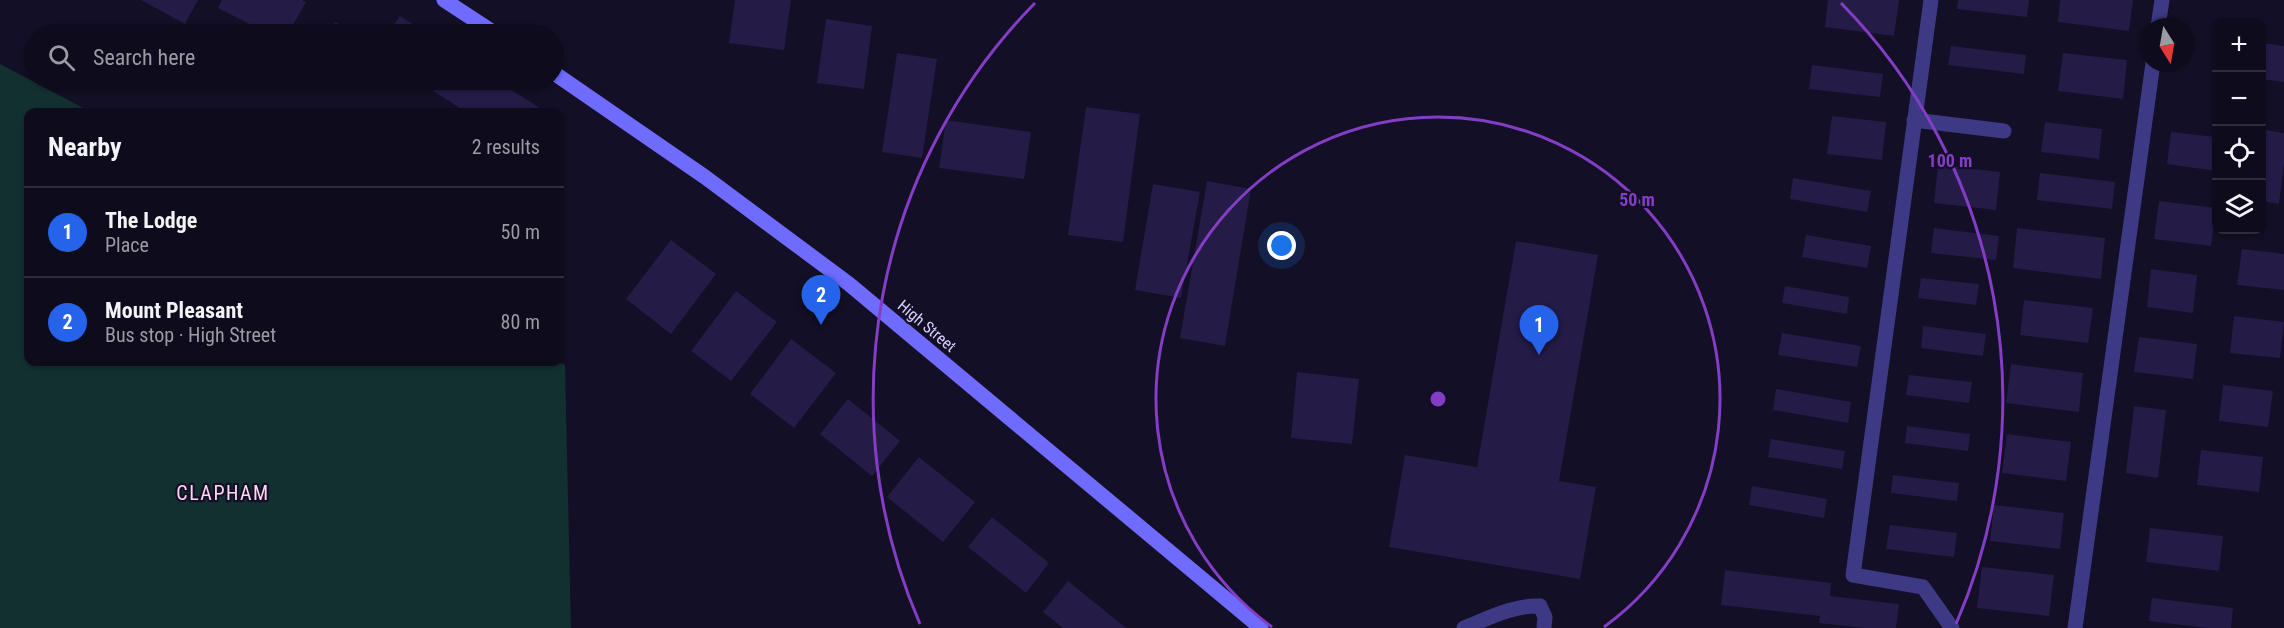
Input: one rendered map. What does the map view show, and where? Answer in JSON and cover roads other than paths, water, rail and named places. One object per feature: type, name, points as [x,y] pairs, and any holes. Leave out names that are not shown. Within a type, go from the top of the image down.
[{"type":"street","points":[[444,0],[481,24]]},
{"type":"street","name":"High Street","points":[[564,80],[705,177],[849,284],[1261,628]]},
{"type":"lane","points":[[1930,0],[1853,574],[1923,587],[1952,628]]},
{"type":"lane","points":[[2159,18],[2162,0]]},
{"type":"lane","points":[[2075,628],[2152,72]]},
{"type":"lane","points":[[1914,120],[2004,131]]},
{"type":"lane","points":[[1464,628],[1510,609],[1528,606],[1540,606],[1545,616],[1544,628]]},
{"type":"place","name":"Mount Pleasant","points":[[821,325]]},
{"type":"place","name":"The Lodge","points":[[1539,355]]},
{"type":"district","name":"CLAPHAM","points":[[223,493]]}]
